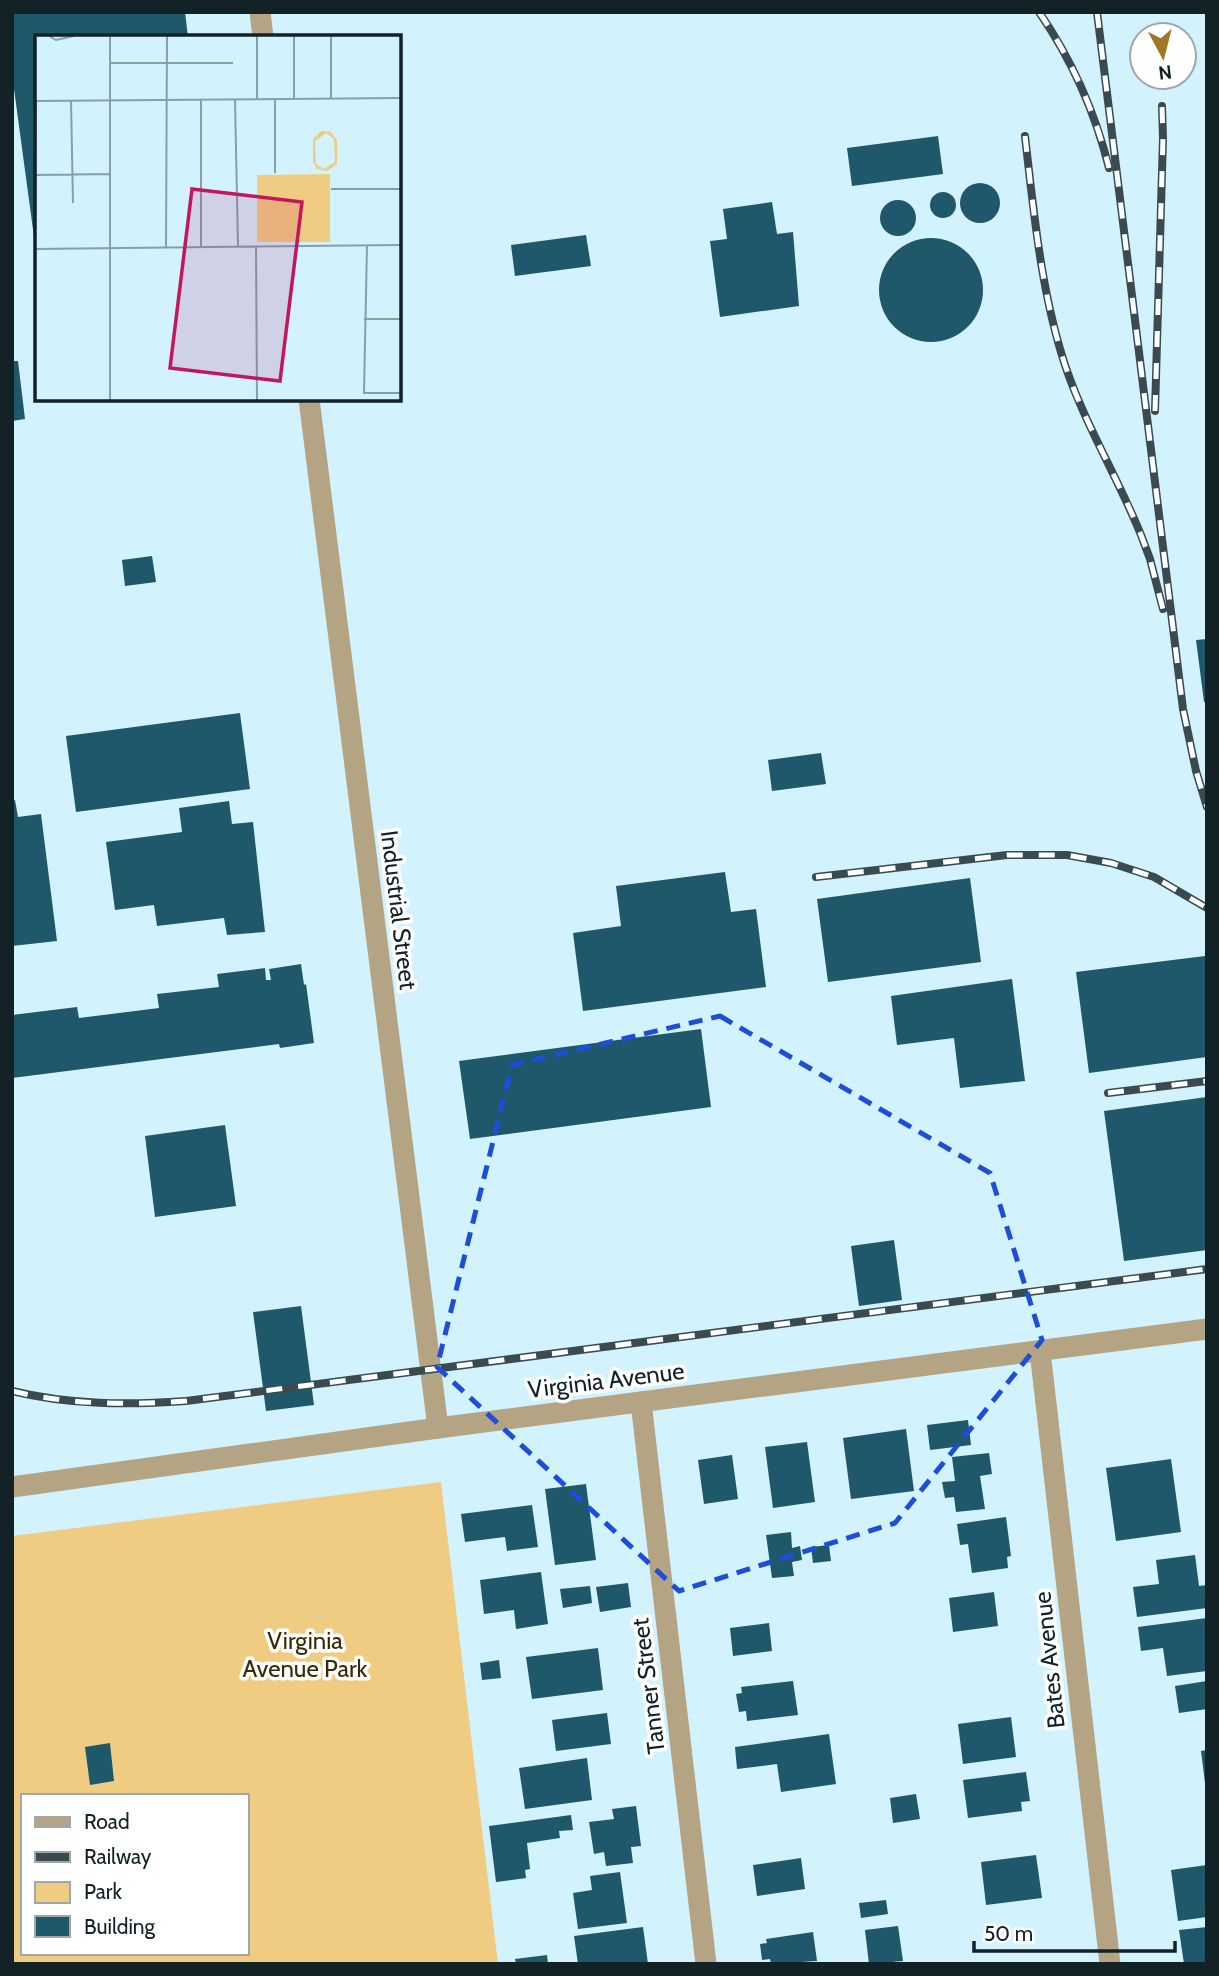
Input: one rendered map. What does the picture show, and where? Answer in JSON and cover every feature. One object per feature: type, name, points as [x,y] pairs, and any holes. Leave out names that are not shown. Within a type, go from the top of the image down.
[{"type":"street","points":[[260,12],[263,35]]},
{"type":"street","name":"Industrial Street","points":[[309,401],[438,1428]]},
{"type":"street","name":"Virginia Avenue","points":[[12,1487],[438,1428],[1207,1329]]},
{"type":"street","name":"Bates Avenue","points":[[1040,1351],[1110,1964]]},
{"type":"street","name":"Tanner Street","points":[[641,1402],[706,1964]]},
{"type":"highlighted area","points":[[720,1016],[990,1173],[1042,1340],[895,1523],[679,1591],[437,1367],[512,1065]]},
{"type":"green space","name":"Virginia Avenue Park","points":[[441,1482],[498,1964],[12,1964],[12,1536]]},
{"type":"building","points":[[12,12],[185,12],[188,35],[35,35],[34,237],[12,74]]},
{"type":"building","points":[[938,136],[943,174],[852,186],[847,148]]},
{"type":"building","points":[[980,183],[988,184],[994,189],[999,195],[999,211],[994,217],[988,222],[980,223],[972,222],[966,217],[961,211],[960,203],[961,195],[966,189],[972,184]]},
{"type":"building","points":[[943,192],[952,196],[956,205],[952,214],[943,218],[934,214],[930,205],[934,196]]},
{"type":"building","points":[[898,200],[911,205],[916,218],[911,231],[898,236],[885,231],[880,218],[885,205]]},
{"type":"building","points":[[772,202],[777,234],[793,232],[799,306],[720,317],[710,241],[727,239],[723,209]]},
{"type":"building","points":[[586,235],[591,266],[515,276],[511,245]]},
{"type":"building","points":[[931,238],[951,242],[968,253],[979,270],[983,290],[979,310],[968,327],[951,338],[931,342],[911,338],[894,327],[883,310],[879,290],[883,270],[894,253],[911,242]]},
{"type":"building","points":[[12,361],[18,361],[25,419],[12,421]]},
{"type":"building","points":[[152,556],[156,582],[125,586],[122,560]]},
{"type":"building","points":[[1207,639],[1207,702],[1204,702],[1196,640]]},
{"type":"building","points":[[240,713],[250,789],[76,812],[66,736]]},
{"type":"building","points":[[821,753],[826,784],[772,791],[768,760]]},
{"type":"building","points":[[15,800],[18,817],[41,814],[57,941],[12,946],[12,801]]},
{"type":"building","points":[[229,801],[232,824],[253,822],[265,932],[227,935],[224,918],[157,926],[154,905],[115,910],[106,842],[182,832],[179,808]]},
{"type":"building","points":[[725,872],[731,912],[756,909],[766,987],[583,1011],[573,933],[621,926],[616,886]]},
{"type":"building","points":[[970,878],[981,962],[828,982],[817,899]]},
{"type":"building","points":[[1205,956],[1207,1057],[1089,1073],[1076,972]]},
{"type":"building","points":[[301,964],[314,1043],[280,1048],[279,1044],[12,1078],[12,1015],[77,1007],[79,1018],[159,1008],[157,994],[219,987],[217,974],[265,968],[266,980],[271,980],[269,969]]},
{"type":"building","points":[[1012,979],[1025,1081],[960,1088],[954,1038],[897,1045],[891,996]]},
{"type":"building","points":[[701,1029],[711,1107],[470,1139],[459,1061]]},
{"type":"building","points":[[1207,1097],[1207,1250],[1124,1261],[1104,1111]]},
{"type":"building","points":[[225,1125],[236,1206],[155,1217],[145,1136]]},
{"type":"building","points":[[894,1240],[902,1300],[859,1306],[851,1246]]},
{"type":"building","points":[[301,1306],[314,1405],[266,1411],[253,1312]]},
{"type":"building","points":[[968,1420],[971,1445],[930,1450],[927,1425]]},
{"type":"building","points":[[906,1429],[914,1491],[851,1499],[843,1438]]},
{"type":"building","points":[[807,1442],[815,1502],[773,1508],[765,1447]]},
{"type":"building","points":[[989,1453],[992,1474],[980,1476],[985,1509],[956,1512],[954,1497],[945,1498],[942,1482],[955,1481],[952,1457]]},
{"type":"building","points":[[732,1455],[738,1499],[704,1504],[698,1460]]},
{"type":"building","points":[[1171,1459],[1181,1532],[1116,1541],[1106,1468]]},
{"type":"building","points":[[586,1484],[596,1560],[555,1565],[545,1489]]},
{"type":"building","points":[[532,1505],[538,1547],[507,1551],[505,1537],[465,1542],[461,1514]]},
{"type":"building","points":[[1006,1517],[1011,1556],[1007,1557],[1008,1568],[972,1573],[968,1544],[960,1545],[957,1524]]},
{"type":"building","points":[[791,1532],[792,1548],[800,1546],[802,1560],[792,1562],[794,1576],[772,1578],[766,1535]]},
{"type":"building","points":[[829,1545],[831,1561],[813,1563],[811,1547]]},
{"type":"building","points":[[1195,1555],[1199,1586],[1207,1585],[1207,1608],[1137,1617],[1133,1587],[1159,1584],[1156,1560]]},
{"type":"building","points":[[541,1572],[548,1624],[516,1629],[514,1610],[484,1614],[480,1580]]},
{"type":"building","points":[[628,1583],[631,1607],[600,1612],[596,1587]]},
{"type":"building","points":[[590,1586],[592,1603],[563,1608],[560,1589]]},
{"type":"building","points":[[994,1592],[998,1626],[953,1632],[949,1598]]},
{"type":"building","points":[[1207,1618],[1207,1671],[1167,1676],[1163,1648],[1141,1651],[1138,1627]]},
{"type":"building","points":[[769,1623],[772,1651],[733,1656],[730,1628]]},
{"type":"building","points":[[598,1648],[603,1690],[532,1699],[526,1657]]},
{"type":"building","points":[[499,1660],[501,1678],[482,1680],[480,1663]]},
{"type":"building","points":[[793,1681],[798,1715],[747,1721],[746,1711],[739,1712],[736,1694],[742,1693],[741,1687]]},
{"type":"building","points":[[1207,1681],[1207,1709],[1179,1713],[1175,1686]]},
{"type":"building","points":[[607,1713],[611,1744],[556,1751],[552,1720]]},
{"type":"building","points":[[1011,1717],[1016,1757],[963,1764],[958,1724]]},
{"type":"building","points":[[829,1734],[836,1784],[781,1792],[777,1764],[737,1769],[735,1747]]},
{"type":"building","points":[[110,1743],[114,1781],[90,1785],[85,1747]]},
{"type":"building","points":[[1207,1750],[1207,1783],[1205,1783],[1201,1751]]},
{"type":"building","points":[[587,1758],[592,1800],[525,1809],[519,1768]]},
{"type":"building","points":[[1026,1772],[1030,1801],[1021,1802],[1022,1811],[968,1818],[963,1780]]},
{"type":"building","points":[[916,1794],[920,1819],[893,1823],[890,1798]]},
{"type":"building","points":[[636,1806],[641,1846],[631,1847],[633,1863],[606,1866],[604,1852],[594,1854],[589,1822],[614,1819],[612,1809]]},
{"type":"building","points":[[571,1815],[573,1830],[559,1831],[560,1838],[527,1843],[530,1869],[525,1870],[526,1878],[496,1882],[489,1826]]},
{"type":"building","points":[[1036,1855],[1042,1898],[986,1905],[981,1862]]},
{"type":"building","points":[[801,1858],[805,1889],[757,1896],[753,1865]]},
{"type":"building","points":[[1207,1865],[1207,1917],[1178,1921],[1171,1870]]},
{"type":"building","points":[[620,1872],[627,1923],[578,1929],[573,1893],[592,1890],[590,1876]]},
{"type":"building","points":[[886,1900],[888,1914],[861,1918],[859,1903]]},
{"type":"building","points":[[898,1926],[903,1961],[869,1964],[865,1930]]},
{"type":"building","points":[[643,1927],[648,1964],[578,1964],[574,1936]]},
{"type":"building","points":[[1207,1927],[1207,1964],[1184,1964],[1179,1930]]},
{"type":"building","points":[[813,1932],[817,1961],[771,1964],[770,1959],[762,1960],[760,1944],[767,1943],[766,1939]]},
{"type":"building","points":[[547,1955],[548,1964],[516,1964],[515,1959]]},
{"type":"railway","points":[[1039,12],[1081,87],[1109,168]]},
{"type":"railway","points":[[1097,12],[1183,709],[1196,771],[1207,807]]},
{"type":"railway","points":[[1155,411],[1162,106]]},
{"type":"railway","points":[[1025,136],[1040,253],[1057,340],[1083,411],[1141,535],[1163,609]]},
{"type":"railway","points":[[816,877],[1007,855],[1067,855],[1111,863],[1154,877],[1207,908]]},
{"type":"railway","points":[[1108,1093],[1207,1081]]},
{"type":"railway","points":[[12,1391],[99,1403],[186,1401],[1207,1269]]}]
